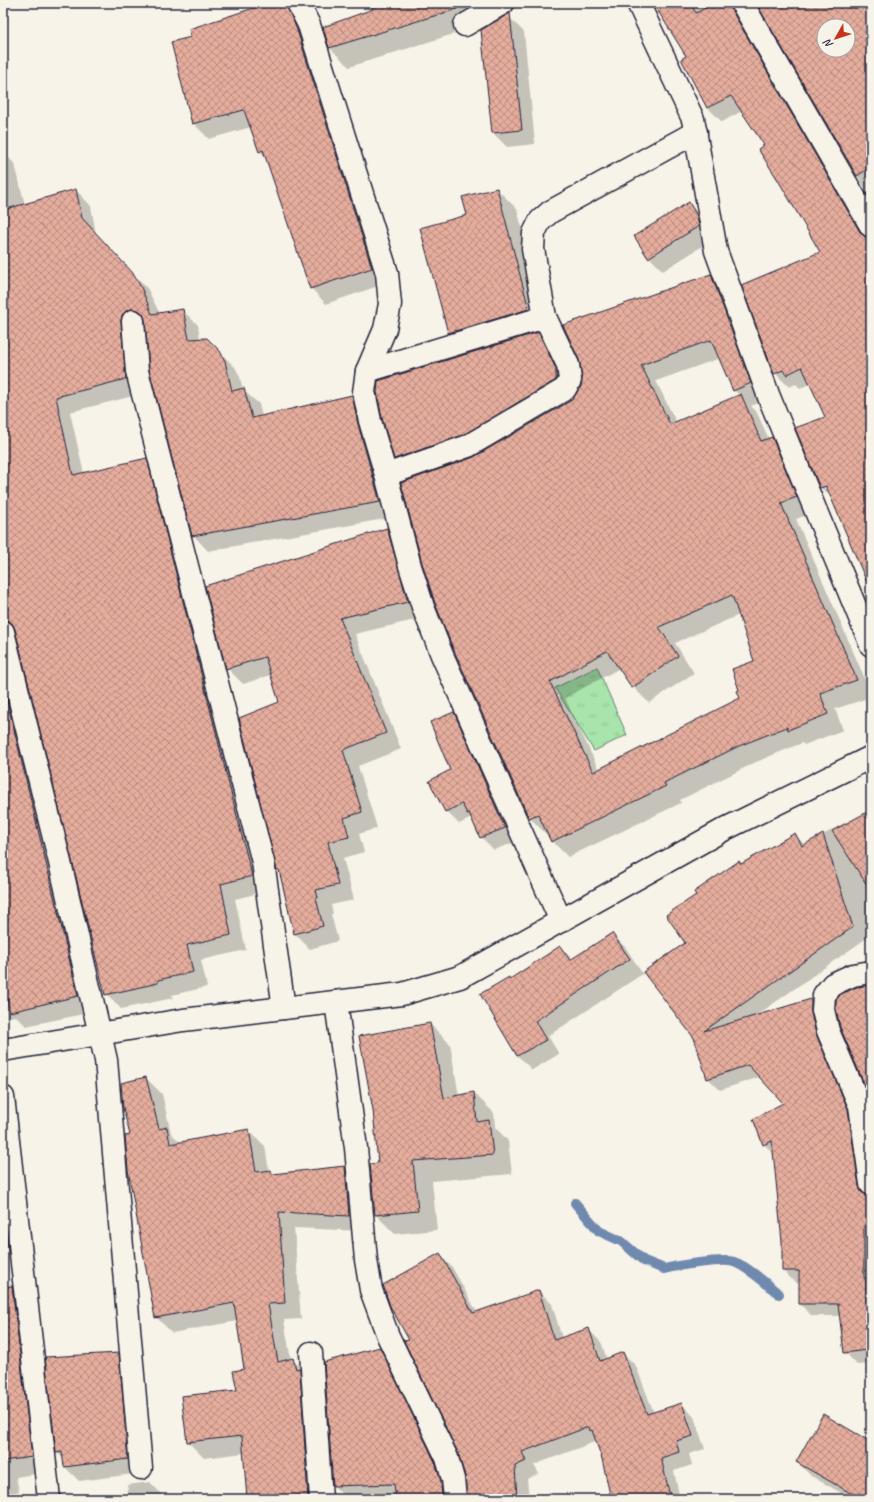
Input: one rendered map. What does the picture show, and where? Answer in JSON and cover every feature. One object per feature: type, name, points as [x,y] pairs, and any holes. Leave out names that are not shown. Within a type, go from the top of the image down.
[{"type":"street","points":[[298,3],[308,25],[387,273],[390,304],[385,329],[367,371],[364,392],[370,421],[410,566],[432,627],[561,921]]},
{"type":"street","points":[[465,25],[503,3]]},
{"type":"street","points":[[638,3],[693,119],[714,237],[721,267],[759,365],[769,398],[871,645]]},
{"type":"street","points":[[742,3],[871,226]]},
{"type":"street","points":[[386,475],[468,446],[564,389],[570,380],[568,365],[545,317],[533,249],[534,233],[540,221],[550,212],[696,132]]},
{"type":"street","points":[[367,371],[545,317]]},
{"type":"street","points":[[133,321],[137,371],[263,862],[284,1008]]},
{"type":"street","points":[[3,632],[106,1060],[141,1468]]},
{"type":"street","points":[[3,1050],[183,1020],[402,994],[460,977],[725,829],[870,759]]},
{"type":"street","points":[[871,972],[853,975],[833,984],[824,995],[823,1010],[828,1031],[860,1106],[871,1184]]},
{"type":"street","points":[[336,1002],[356,1148],[365,1254],[371,1290],[388,1336],[447,1458],[453,1479],[455,1499]]},
{"type":"street","points":[[3,1097],[49,1499]]},
{"type":"street","points":[[311,1353],[321,1499]]},
{"type":"green space","points":[[597,667],[627,735],[594,751],[555,688]]},
{"type":"building","points":[[269,3],[286,3],[297,30],[372,268],[310,289],[263,150],[259,152],[244,110],[192,124],[171,42],[191,37],[189,29]]},
{"type":"building","points":[[371,3],[456,3],[457,9],[329,48],[323,27],[373,9]]},
{"type":"building","points":[[653,3],[690,3],[696,13],[715,3],[730,3],[731,9],[860,232],[865,237],[871,238],[871,592],[826,486],[820,488],[795,428],[825,417],[802,367],[786,375],[783,370],[774,374],[741,285],[820,252],[758,149],[764,145],[731,96],[707,108],[681,59],[686,56]]},
{"type":"building","points":[[756,3],[871,3],[871,167],[857,176]]},
{"type":"building","points":[[510,13],[522,130],[492,133],[481,30]]},
{"type":"building","points":[[497,188],[529,309],[448,333],[420,228],[467,215],[462,197]]},
{"type":"building","points":[[76,189],[82,218],[132,272],[141,287],[152,314],[183,309],[189,339],[207,338],[220,351],[225,361],[232,391],[244,388],[252,418],[352,395],[358,424],[380,502],[192,536],[149,369],[145,320],[143,314],[138,310],[132,309],[126,311],[122,315],[121,322],[126,379],[56,397],[73,475],[147,458],[252,876],[221,884],[231,935],[187,945],[193,972],[158,980],[158,983],[105,995],[15,629],[12,623],[3,620],[3,210]]},
{"type":"building","points":[[689,202],[697,216],[699,226],[648,258],[634,236]]},
{"type":"building","points":[[711,274],[751,383],[733,391],[711,340],[641,365],[670,424],[741,394],[761,441],[772,437],[797,497],[781,503],[857,680],[820,693],[828,714],[788,730],[787,727],[739,746],[664,783],[666,786],[551,842],[538,814],[529,818],[452,646],[435,603],[422,563],[401,483],[474,457],[572,400],[581,386],[582,378],[579,360],[563,325]],"holes":[[[732,595],[754,661],[732,669],[740,698],[593,772],[550,682],[607,651],[632,688],[678,656],[659,627]]]},
{"type":"building","points":[[539,333],[556,369],[556,380],[463,435],[394,459],[382,418],[377,392],[378,381]]},
{"type":"building","points":[[387,528],[408,602],[340,618],[386,733],[343,750],[362,812],[344,818],[349,837],[328,842],[338,885],[316,890],[318,898],[316,898],[323,926],[294,934],[279,870],[277,870],[239,718],[279,702],[265,657],[226,669],[205,586]]},
{"type":"building","points":[[3,684],[78,996],[10,1012],[3,980]]},
{"type":"building","points":[[454,712],[505,828],[480,838],[469,813],[467,814],[462,804],[445,812],[429,781],[450,770],[430,722]]},
{"type":"building","points":[[871,810],[871,891],[832,831]]},
{"type":"building","points":[[795,833],[802,846],[823,834],[853,927],[704,1031],[811,999],[811,1013],[816,1034],[848,1109],[859,1186],[861,1192],[871,1196],[871,1225],[864,1226],[864,1278],[866,1278],[867,1350],[844,1353],[838,1304],[799,1304],[799,1271],[782,1271],[782,1242],[772,1141],[763,1145],[753,1119],[783,1103],[748,1065],[707,1079],[694,1038],[643,972],[685,943],[666,915],[696,895],[694,892],[739,861],[741,864]]},
{"type":"building","points":[[612,933],[630,959],[535,1021],[546,1040],[517,1056],[480,994],[509,977],[510,979],[560,946],[570,960]]},
{"type":"building","points":[[871,985],[871,1100],[840,1027],[836,1009],[836,1000],[841,994],[857,987]]},
{"type":"building","points":[[430,1023],[444,1098],[474,1092],[477,1122],[489,1120],[493,1155],[413,1161],[418,1211],[375,1215],[370,1164],[378,1163],[373,1110],[359,1036]]},
{"type":"building","points":[[146,1077],[159,1129],[167,1127],[170,1144],[249,1129],[256,1172],[271,1170],[272,1174],[345,1166],[349,1216],[279,1212],[285,1303],[268,1304],[278,1362],[293,1358],[296,1369],[300,1368],[308,1499],[247,1499],[242,1436],[187,1442],[181,1396],[237,1390],[233,1371],[244,1369],[234,1303],[155,1318],[128,1170],[125,1136],[130,1135],[123,1108],[121,1083]]},
{"type":"building","points":[[440,1253],[473,1313],[539,1290],[554,1340],[589,1328],[600,1361],[623,1352],[647,1414],[682,1403],[693,1436],[676,1441],[679,1452],[661,1458],[670,1496],[654,1499],[611,1499],[602,1459],[592,1430],[589,1431],[588,1427],[522,1452],[526,1461],[515,1466],[517,1499],[467,1499],[465,1476],[458,1453],[404,1341],[409,1340],[390,1306],[383,1285]]},
{"type":"building","points":[[12,1286],[32,1457],[3,1461],[3,1287]]},
{"type":"building","points":[[380,1347],[435,1462],[441,1481],[442,1499],[396,1499],[394,1484],[333,1486],[324,1362]]},
{"type":"building","points":[[119,1353],[128,1459],[64,1467],[62,1452],[56,1453],[45,1357]]},
{"type":"building","points":[[823,1414],[871,1442],[871,1499],[861,1499],[796,1462]]},
{"type":"waterway","points":[[575,1203],[599,1231],[621,1241],[644,1261],[664,1269],[688,1264],[720,1261],[734,1262],[752,1272],[779,1294]]}]
